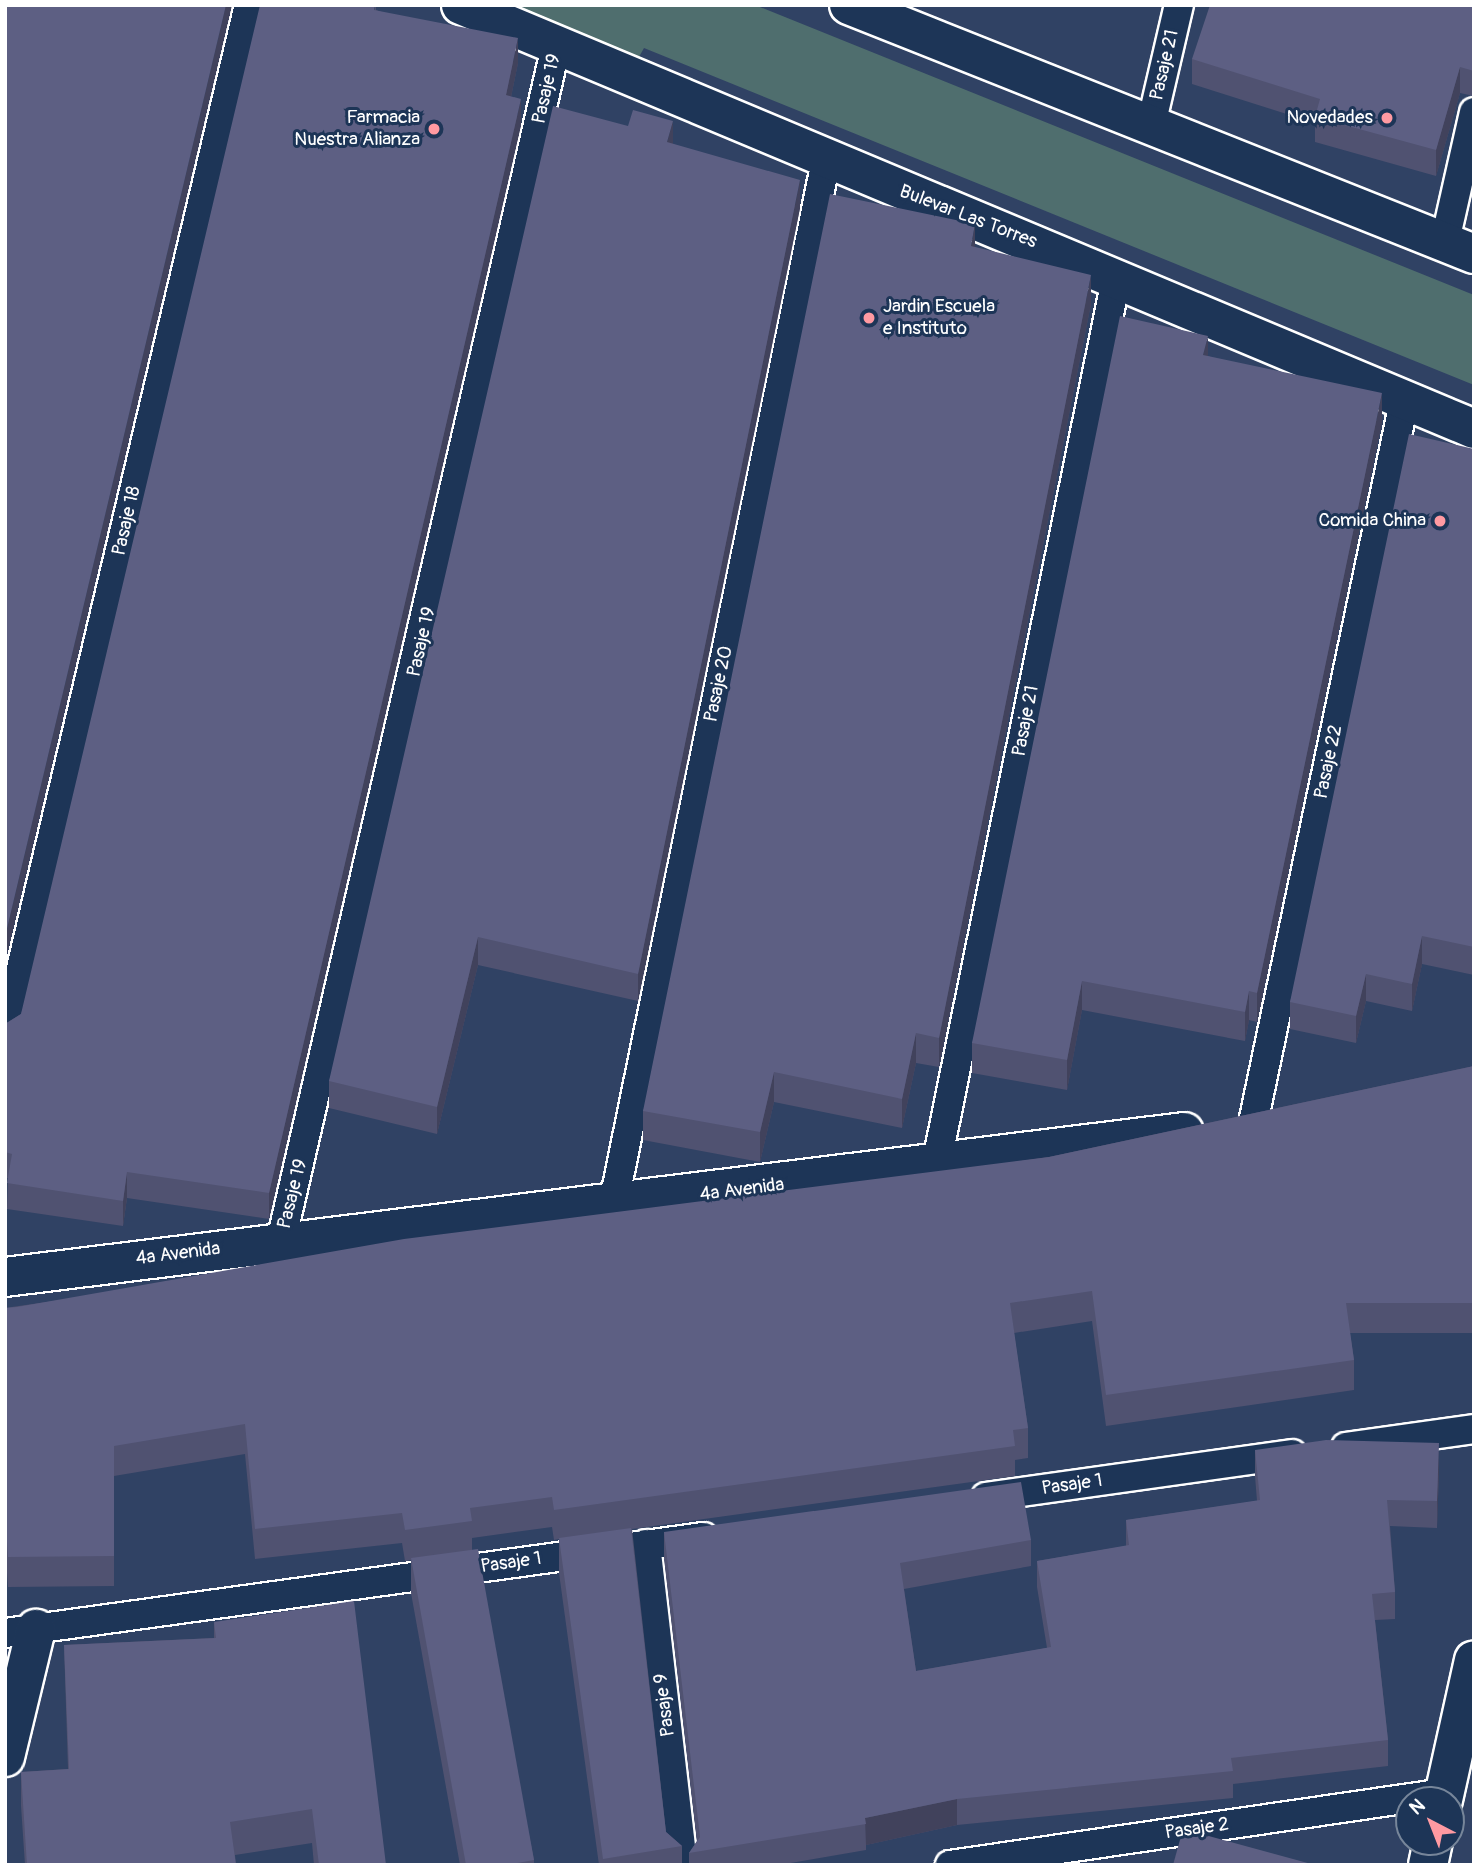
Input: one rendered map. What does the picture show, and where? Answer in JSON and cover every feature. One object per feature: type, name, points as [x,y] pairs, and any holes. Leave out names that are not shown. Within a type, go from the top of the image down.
[{"type":"street","name":"Bulevar Las Torres","points":[[461,5],[557,42],[826,162],[1117,275],[1404,402],[1474,429]]},
{"type":"street","points":[[863,8],[1459,247]]},
{"type":"street","name":"4a Avenida","points":[[5,1277],[281,1241],[613,1206],[936,1167],[1253,1123],[1292,1115]]},
{"type":"street","points":[[5,1758],[21,1631]]},
{"type":"street","points":[[1447,1786],[1466,1726],[1474,1660]]},
{"type":"lane","name":"Pasaje 18","points":[[5,1036],[249,5]]},
{"type":"lane","name":"Pasaje 21","points":[[1151,125],[1179,5]]},
{"type":"lane","name":"Pasaje 19","points":[[281,1241],[557,42]]},
{"type":"lane","points":[[1459,247],[1474,111]]},
{"type":"lane","name":"Pasaje 20","points":[[613,1206],[826,162]]},
{"type":"lane","name":"Pasaje 21","points":[[936,1167],[1117,275]]},
{"type":"lane","name":"Pasaje 22","points":[[1253,1123],[1404,402]]},
{"type":"lane","name":"Pasaje 1","points":[[963,1500],[1474,1429]]},
{"type":"lane","name":"Pasaje 1","points":[[21,1631],[729,1533]]},
{"type":"lane","name":"Pasaje 9","points":[[646,1544],[683,1865]]},
{"type":"lane","name":"Pasaje 2","points":[[950,1865],[1022,1860],[1395,1803]]},
{"type":"green space","points":[[499,5],[755,5],[1474,295],[1474,385],[644,48],[635,64]]},
{"type":"building","points":[[5,5],[226,5],[5,937]]},
{"type":"building","points":[[260,5],[375,5],[374,10],[518,38],[506,95],[521,99],[269,1193],[127,1172],[123,1201],[7,1183],[12,1154],[5,1152],[5,1024],[21,1014]]},
{"type":"building","points":[[1210,5],[1474,5],[1474,71],[1460,67],[1436,150],[1315,117],[1320,99],[1192,59]]},
{"type":"building","points":[[553,106],[628,126],[633,110],[673,121],[667,142],[800,180],[638,974],[478,937],[437,1107],[329,1081]]},
{"type":"building","points":[[830,194],[975,224],[971,246],[1091,275],[939,1038],[916,1033],[902,1099],[774,1072],[760,1132],[643,1111]]},
{"type":"building","points":[[1120,316],[1208,336],[1203,355],[1382,393],[1257,993],[1249,991],[1245,1012],[1082,981],[1067,1060],[972,1043]]},
{"type":"building","points":[[1409,434],[1474,449],[1474,947],[1422,936],[1412,984],[1366,974],[1356,1016],[1290,1002]]},
{"type":"building","points":[[1474,1066],[1474,1303],[1346,1303],[1354,1360],[1106,1395],[1092,1291],[1010,1303],[1028,1428],[1013,1430],[1015,1446],[554,1510],[552,1497],[470,1508],[472,1521],[405,1530],[402,1513],[255,1529],[245,1424],[114,1446],[114,1556],[8,1557],[5,1542],[5,1308],[404,1239],[1049,1157]]},
{"type":"building","points":[[1326,1440],[1439,1443],[1437,1501],[1387,1500],[1395,1592],[1372,1594],[1388,1740],[1231,1758],[1233,1771],[957,1799],[865,1818],[866,1824],[689,1853],[700,1837],[664,1532],[1021,1482],[1031,1540],[900,1563],[916,1671],[1051,1647],[1037,1561],[1129,1545],[1126,1520],[1260,1500],[1255,1450]]},
{"type":"building","points":[[631,1528],[666,1832],[682,1846],[603,1859],[559,1538]]},
{"type":"building","points":[[478,1549],[534,1860],[506,1865],[466,1865],[411,1558]]},
{"type":"building","points":[[354,1601],[386,1865],[319,1865],[312,1809],[230,1822],[236,1865],[27,1865],[21,1772],[69,1769],[64,1645],[216,1638],[214,1622]]},
{"type":"building","points":[[1183,1829],[1315,1865],[1173,1865]]},
{"type":"place","name":"Novedades","points":[[1387,118]]},
{"type":"place","name":"Farmacia Nuestra Alianza","points":[[434,129]]},
{"type":"place","name":"Jardin Escuela e Instituto","points":[[869,318]]},
{"type":"place","name":"Comida China","points":[[1440,521]]}]
